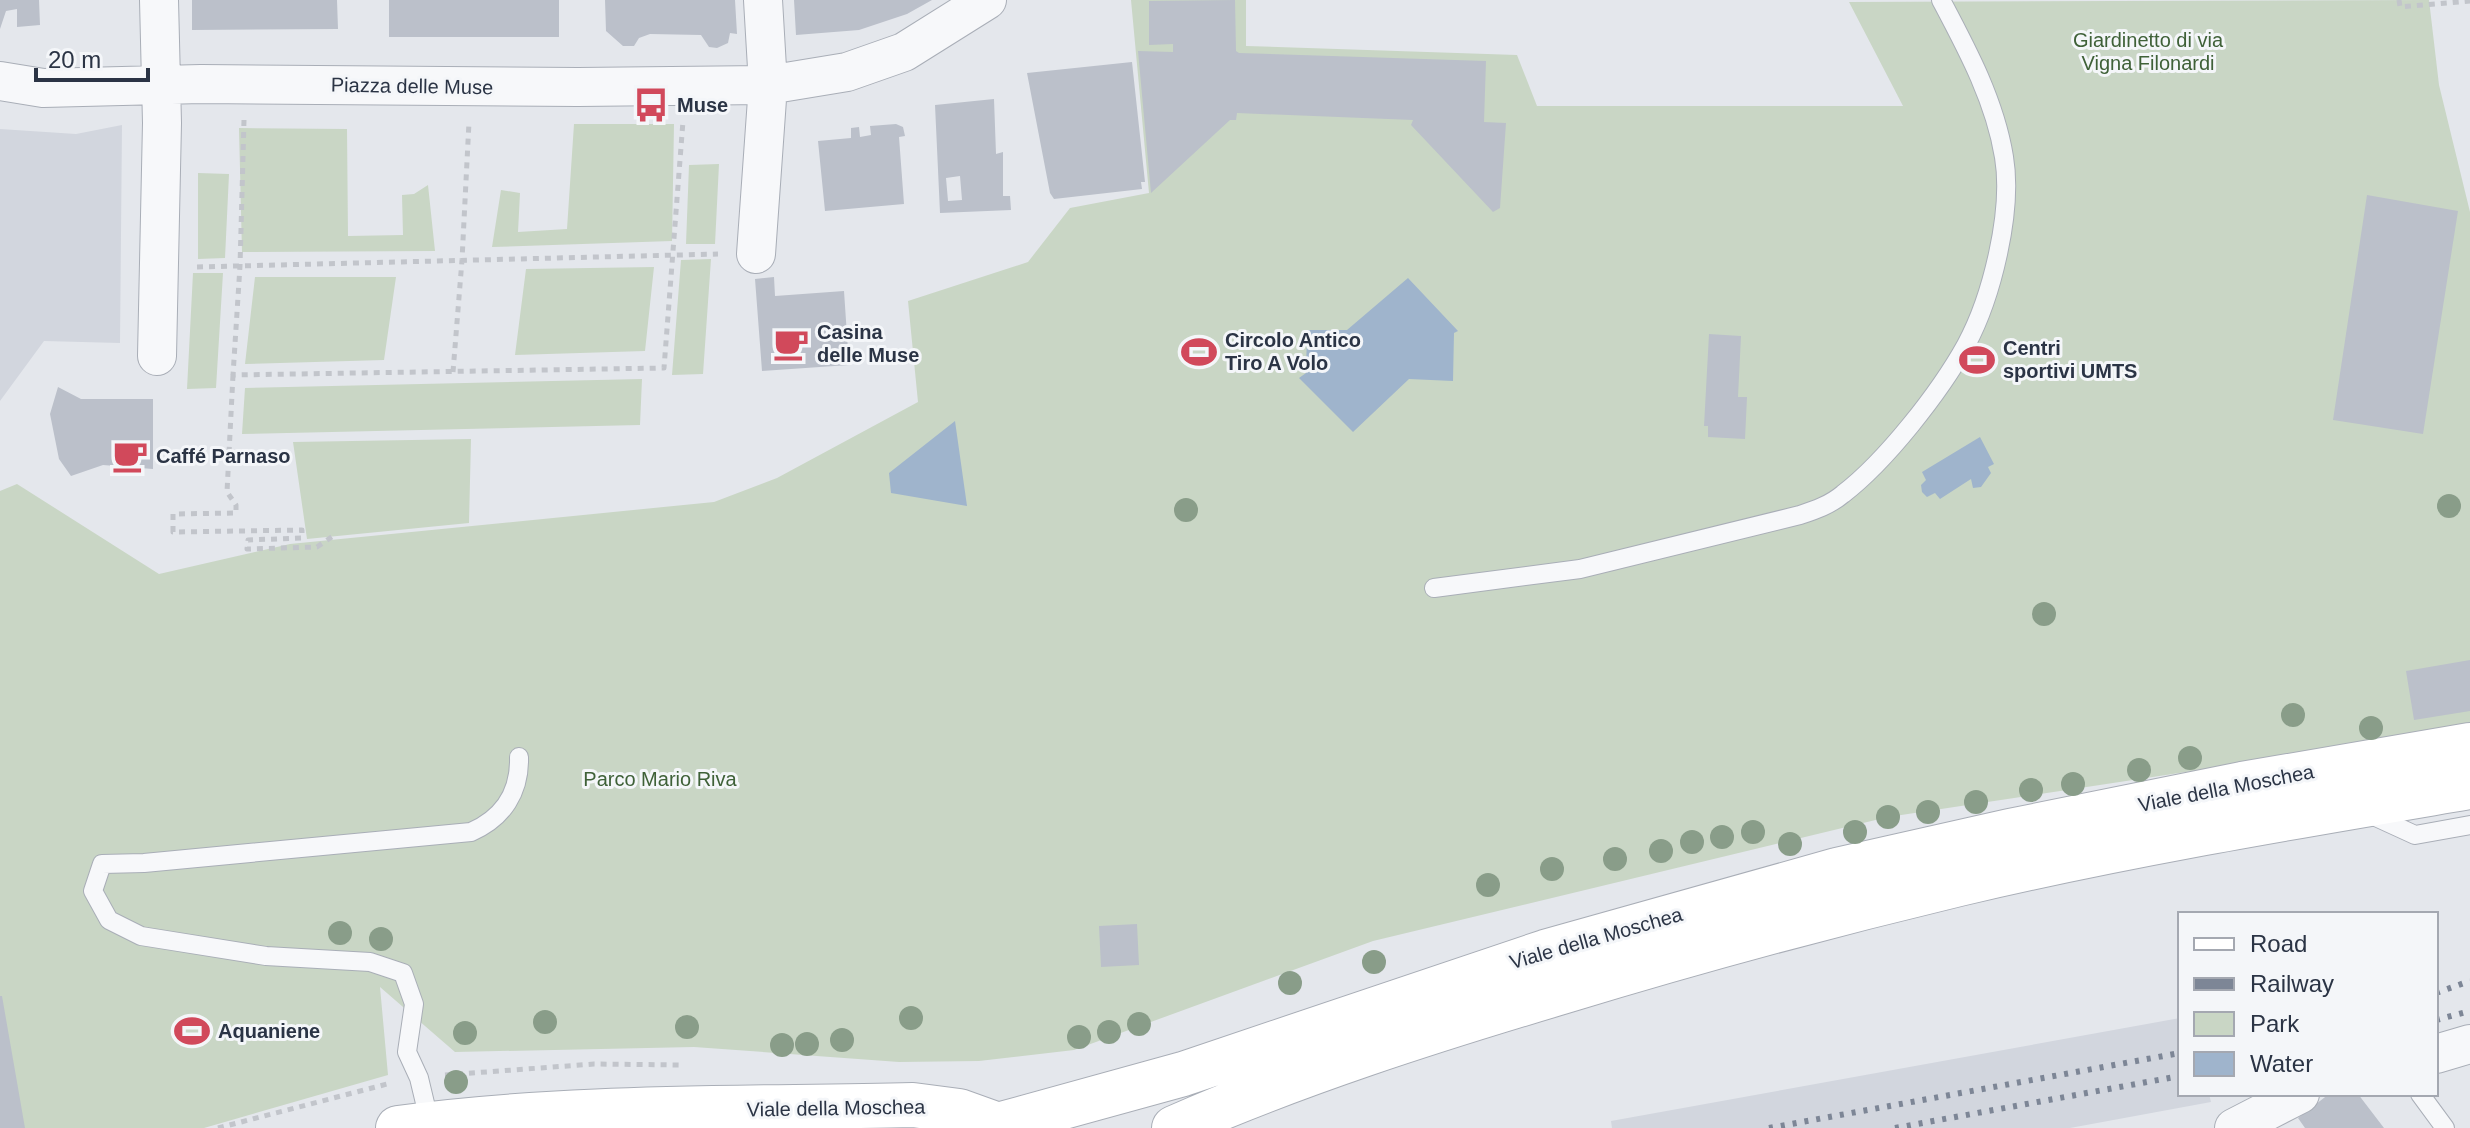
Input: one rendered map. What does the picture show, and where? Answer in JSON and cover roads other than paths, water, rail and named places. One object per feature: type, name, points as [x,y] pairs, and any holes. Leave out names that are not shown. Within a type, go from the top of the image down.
[{"type":"main road","name":"Viale della Moschea","points":[[414,1126],[478,1118],[599,1111],[746,1118],[929,1106],[959,1111],[997,1127],[1183,1074],[1545,952],[1837,870],[2242,784],[2470,745]]},
{"type":"main road","name":"Viale della Moschea","points":[[1174,1128],[1397,1044],[1616,975],[1760,935],[1962,883],[2063,861],[2470,787]]},
{"type":"main road","name":"Viale della Moschea","points":[[746,1118],[778,1128]]},
{"type":"street","points":[[157,356],[160,268],[159,0]]},
{"type":"street","points":[[756,254],[768,85],[763,0]]},
{"type":"street","name":"Piazza delle Muse","points":[[0,81],[43,88],[160,84],[768,85],[847,72],[904,52],[987,0]]},
{"type":"street","points":[[2438,1053],[2470,1044]]},
{"type":"street","points":[[2234,1128],[2296,1096]]},
{"type":"lane","points":[[1434,588],[1580,569],[1800,515],[1841,496],[1895,442],[1966,344],[1984,300],[1997,255],[2003,218],[2006,188],[2004,157],[1993,113],[1970,56],[1941,0]]},
{"type":"lane","points":[[414,1126],[419,1078],[407,1052],[414,1004],[403,973],[370,962],[266,956],[141,936],[109,920],[93,891],[102,864],[191,859],[471,832],[502,812],[516,785],[519,757]]},
{"type":"lane","points":[[2353,807],[2415,835],[2470,825]]},
{"type":"lane","points":[[2421,1096],[2445,1128]]},
{"type":"water","points":[[1408,278],[1458,331],[1454,333],[1453,381],[1409,379],[1353,432],[1299,378],[1306,373],[1307,330],[1347,330]]},
{"type":"water","points":[[955,421],[967,506],[891,493],[889,473]]},
{"type":"water","points":[[1980,437],[1994,464],[1988,467],[1991,473],[1981,487],[1973,488],[1971,479],[1940,499],[1935,493],[1927,497],[1922,492],[1921,485],[1926,480],[1922,472]]},
{"type":"railway","points":[[2438,992],[2470,981]]},
{"type":"railway","points":[[2438,1019],[2470,1011]]},
{"type":"railway","points":[[1769,1128],[2178,1053]]},
{"type":"railway","points":[[1895,1128],[2178,1076]]},
{"type":"place","name":"Muse","points":[[651,105]]},
{"type":"place","name":"Casina delle Muse","points":[[791,344]]},
{"type":"place","name":"Circolo Antico Tiro A Volo","points":[[1199,352]]},
{"type":"place","name":"Centri sportivi UMTS","points":[[1977,360]]},
{"type":"place","name":"Caffé Parnaso","points":[[130,456]]},
{"type":"place","name":"Aquaniene","points":[[192,1031]]},
{"type":"park label","name":"Giardinetto di via Vigna Filonardi","points":[[2148,52]]},
{"type":"park label","name":"Parco Mario Riva","points":[[660,779]]}]
